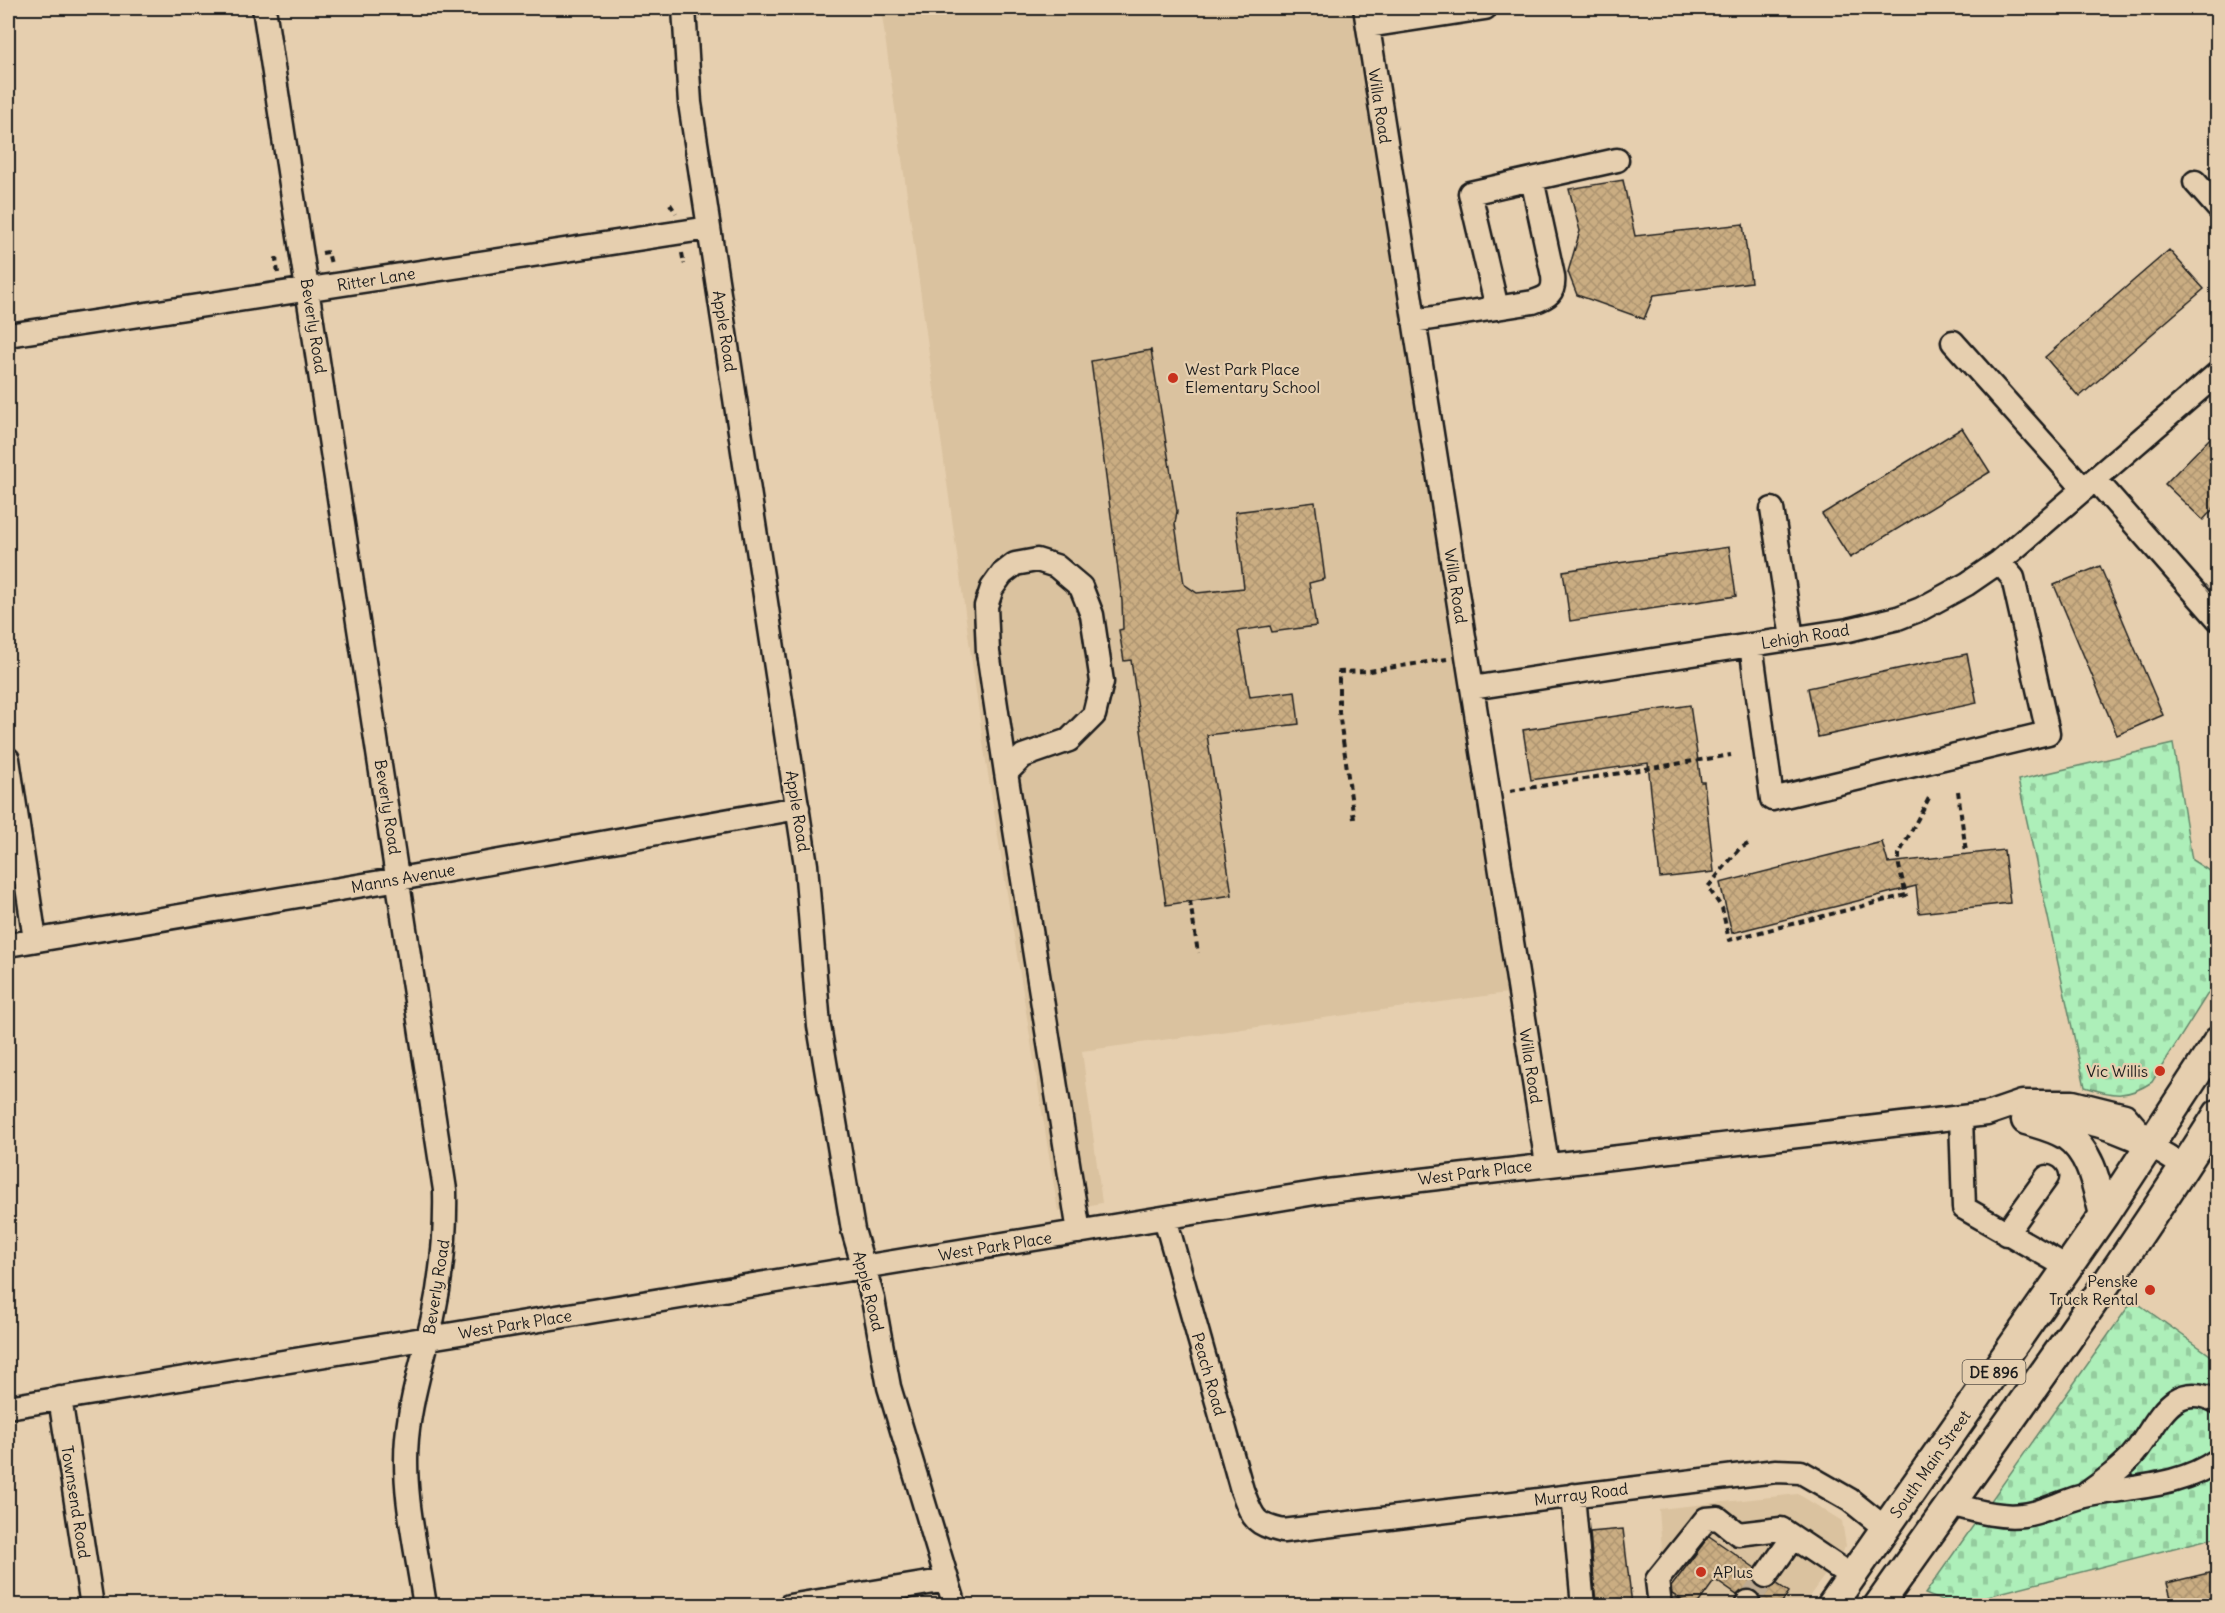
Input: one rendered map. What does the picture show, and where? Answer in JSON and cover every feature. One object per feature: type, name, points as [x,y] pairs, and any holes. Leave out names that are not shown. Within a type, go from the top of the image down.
[{"type":"main road","name":"DE 896","points":[[2150,1144],[2217,1041]]},
{"type":"main road","name":"DE 896","points":[[1878,1605],[2185,1167],[2217,1114]]},
{"type":"main road","points":[[2026,1120],[2065,1135],[2080,1148],[2089,1163],[2104,1215]]},
{"type":"main road","name":"South Main Street","points":[[1831,1605],[2104,1215],[2150,1144]]},
{"type":"street","name":"Beverly Road","points":[[264,8],[445,1190],[442,1265],[410,1416],[406,1463],[425,1605]]},
{"type":"street","name":"Apple Road","points":[[684,8],[690,104],[798,808],[812,923],[819,1026],[854,1230],[873,1299],[889,1387],[955,1605]]},
{"type":"street","points":[[1366,17],[1485,8]]},
{"type":"street","name":"Willa Road","points":[[1366,17],[1547,1164]]},
{"type":"street","points":[[1497,308],[1470,193],[1617,160]]},
{"type":"street","points":[[1414,321],[1533,302],[1550,296],[1553,291],[1553,276],[1532,179]]},
{"type":"street","points":[[2195,182],[2217,208]]},
{"type":"street","name":"Ritter Lane","points":[[8,335],[709,228]]},
{"type":"street","points":[[1953,342],[2217,619]]},
{"type":"street","name":"Lehigh Road","points":[[1472,688],[1876,624],[1906,615],[1946,598],[1999,562],[2217,373]]},
{"type":"street","points":[[1772,509],[1792,638]]},
{"type":"street","points":[[1006,773],[1023,756],[1069,740],[1094,715],[1101,682],[1092,615],[1081,587],[1056,566],[1037,560],[1015,564],[1002,574],[992,588],[986,606],[988,652],[1006,773],[1079,1232]]},
{"type":"street","points":[[1751,645],[1772,799],[2048,733],[2013,578],[1999,562]]},
{"type":"street","points":[[8,759],[35,940]]},
{"type":"street","name":"Manns Avenue","points":[[8,945],[798,808]]},
{"type":"street","name":"West Park Place","points":[[8,1407],[1327,1191],[1987,1114],[2022,1102],[2073,1102],[2125,1115],[2150,1144],[2185,1167]]},
{"type":"street","name":"West Park Place","points":[[1987,1114],[2026,1120],[2073,1120],[2150,1144]]},
{"type":"street","points":[[1961,1117],[1964,1208],[2067,1267]]},
{"type":"street","points":[[2006,1234],[2047,1176]]},
{"type":"street","name":"Peach Road","points":[[1165,1218],[1242,1490],[1253,1518],[1261,1526]]},
{"type":"street","points":[[2081,1497],[2131,1457],[2159,1413],[2180,1397],[2199,1394],[2217,1402]]},
{"type":"street","name":"Townsend Road","points":[[60,1398],[92,1605]]},
{"type":"street","points":[[1950,1504],[1994,1515],[2024,1515],[2081,1497],[2155,1485],[2201,1472],[2217,1460]]},
{"type":"street","name":"Murray Road","points":[[1261,1526],[1283,1531],[1776,1471],[1801,1472],[1850,1500],[1885,1528]]},
{"type":"street","points":[[1573,1495],[1583,1605]]},
{"type":"street","points":[[1660,1605],[1657,1580],[1706,1520],[1718,1518],[1738,1534],[1781,1529],[1851,1576]]},
{"type":"street","points":[[1766,1576],[1793,1537]]},
{"type":"street","points":[[789,1605],[947,1580]]},
{"type":"path","points":[[1354,819],[1339,712],[1339,672],[1369,671],[1447,659]]},
{"type":"path","points":[[1509,791],[1731,755]]},
{"type":"path","points":[[1958,791],[1966,852]]},
{"type":"path","points":[[1748,844],[1739,849],[1708,887],[1722,908],[1730,940],[1906,895],[1899,866],[1899,854],[1929,798]]},
{"type":"path","points":[[1190,902],[1198,953]]},
{"type":"shaded area","name":"West Park Place Elementary School","points":[[881,8],[1358,8],[1507,993],[1082,1051],[1102,1203],[1058,1211],[984,749]]},
{"type":"shaded area","points":[[1798,1494],[1842,1521],[1846,1546],[1803,1605],[1666,1605],[1659,1509]]},
{"type":"green space","points":[[2173,744],[2192,860],[2217,876],[2217,979],[2152,1082],[2134,1091],[2112,1094],[2085,1087],[2018,780]]},
{"type":"green space","points":[[2133,1300],[2217,1360],[2217,1537],[1953,1605],[1925,1594]]},
{"type":"building","points":[[1623,180],[1635,236],[1743,224],[1751,282],[1654,295],[1644,319],[1577,295],[1568,272],[1580,231],[1569,189]]},
{"type":"building","points":[[2169,250],[2204,289],[2079,397],[2045,357]]},
{"type":"building","name":"West Park Place Elementary School","points":[[1151,350],[1177,511],[1175,524],[1184,584],[1197,593],[1244,588],[1235,512],[1315,502],[1325,579],[1309,583],[1316,626],[1272,632],[1270,626],[1238,631],[1250,697],[1295,691],[1299,724],[1207,735],[1232,895],[1166,905],[1131,660],[1124,661],[1119,630],[1123,629],[1122,601],[1091,361]]},
{"type":"building","points":[[1962,428],[1990,472],[1850,558],[1822,514]]},
{"type":"building","points":[[2217,431],[2217,505],[2203,520],[2165,484]]},
{"type":"building","points":[[1729,547],[1736,596],[1570,621],[1563,571]]},
{"type":"building","points":[[2100,566],[2163,715],[2117,735],[2054,585]]},
{"type":"building","points":[[1967,654],[1977,703],[1818,737],[1808,688]]},
{"type":"building","points":[[1690,705],[1701,782],[1704,782],[1714,872],[1660,878],[1648,763],[1531,780],[1523,730]]},
{"type":"building","points":[[1882,842],[1888,863],[2004,850],[2010,903],[1919,913],[1916,886],[1732,933],[1720,883]]},
{"type":"building","points":[[1623,1529],[1632,1605],[1596,1605],[1590,1532]]},
{"type":"building","points":[[1709,1536],[1755,1568],[1754,1581],[1759,1587],[1771,1588],[1777,1584],[1789,1592],[1780,1605],[1761,1605],[1760,1595],[1755,1590],[1747,1589],[1737,1595],[1715,1580],[1697,1605],[1689,1605],[1672,1594],[1671,1587]]},
{"type":"building","points":[[2217,1571],[2217,1605],[2173,1605],[2167,1583]]},
{"type":"tunnel","points":[[1748,1602],[1766,1576]]},
{"type":"place","name":"West Park Place Elementary School","points":[[1173,378]]},
{"type":"place","name":"Vic Willis","points":[[2160,1071]]},
{"type":"place","name":"Penske Truck Rental","points":[[2150,1290]]},
{"type":"place","name":"APlus","points":[[1701,1572]]}]
